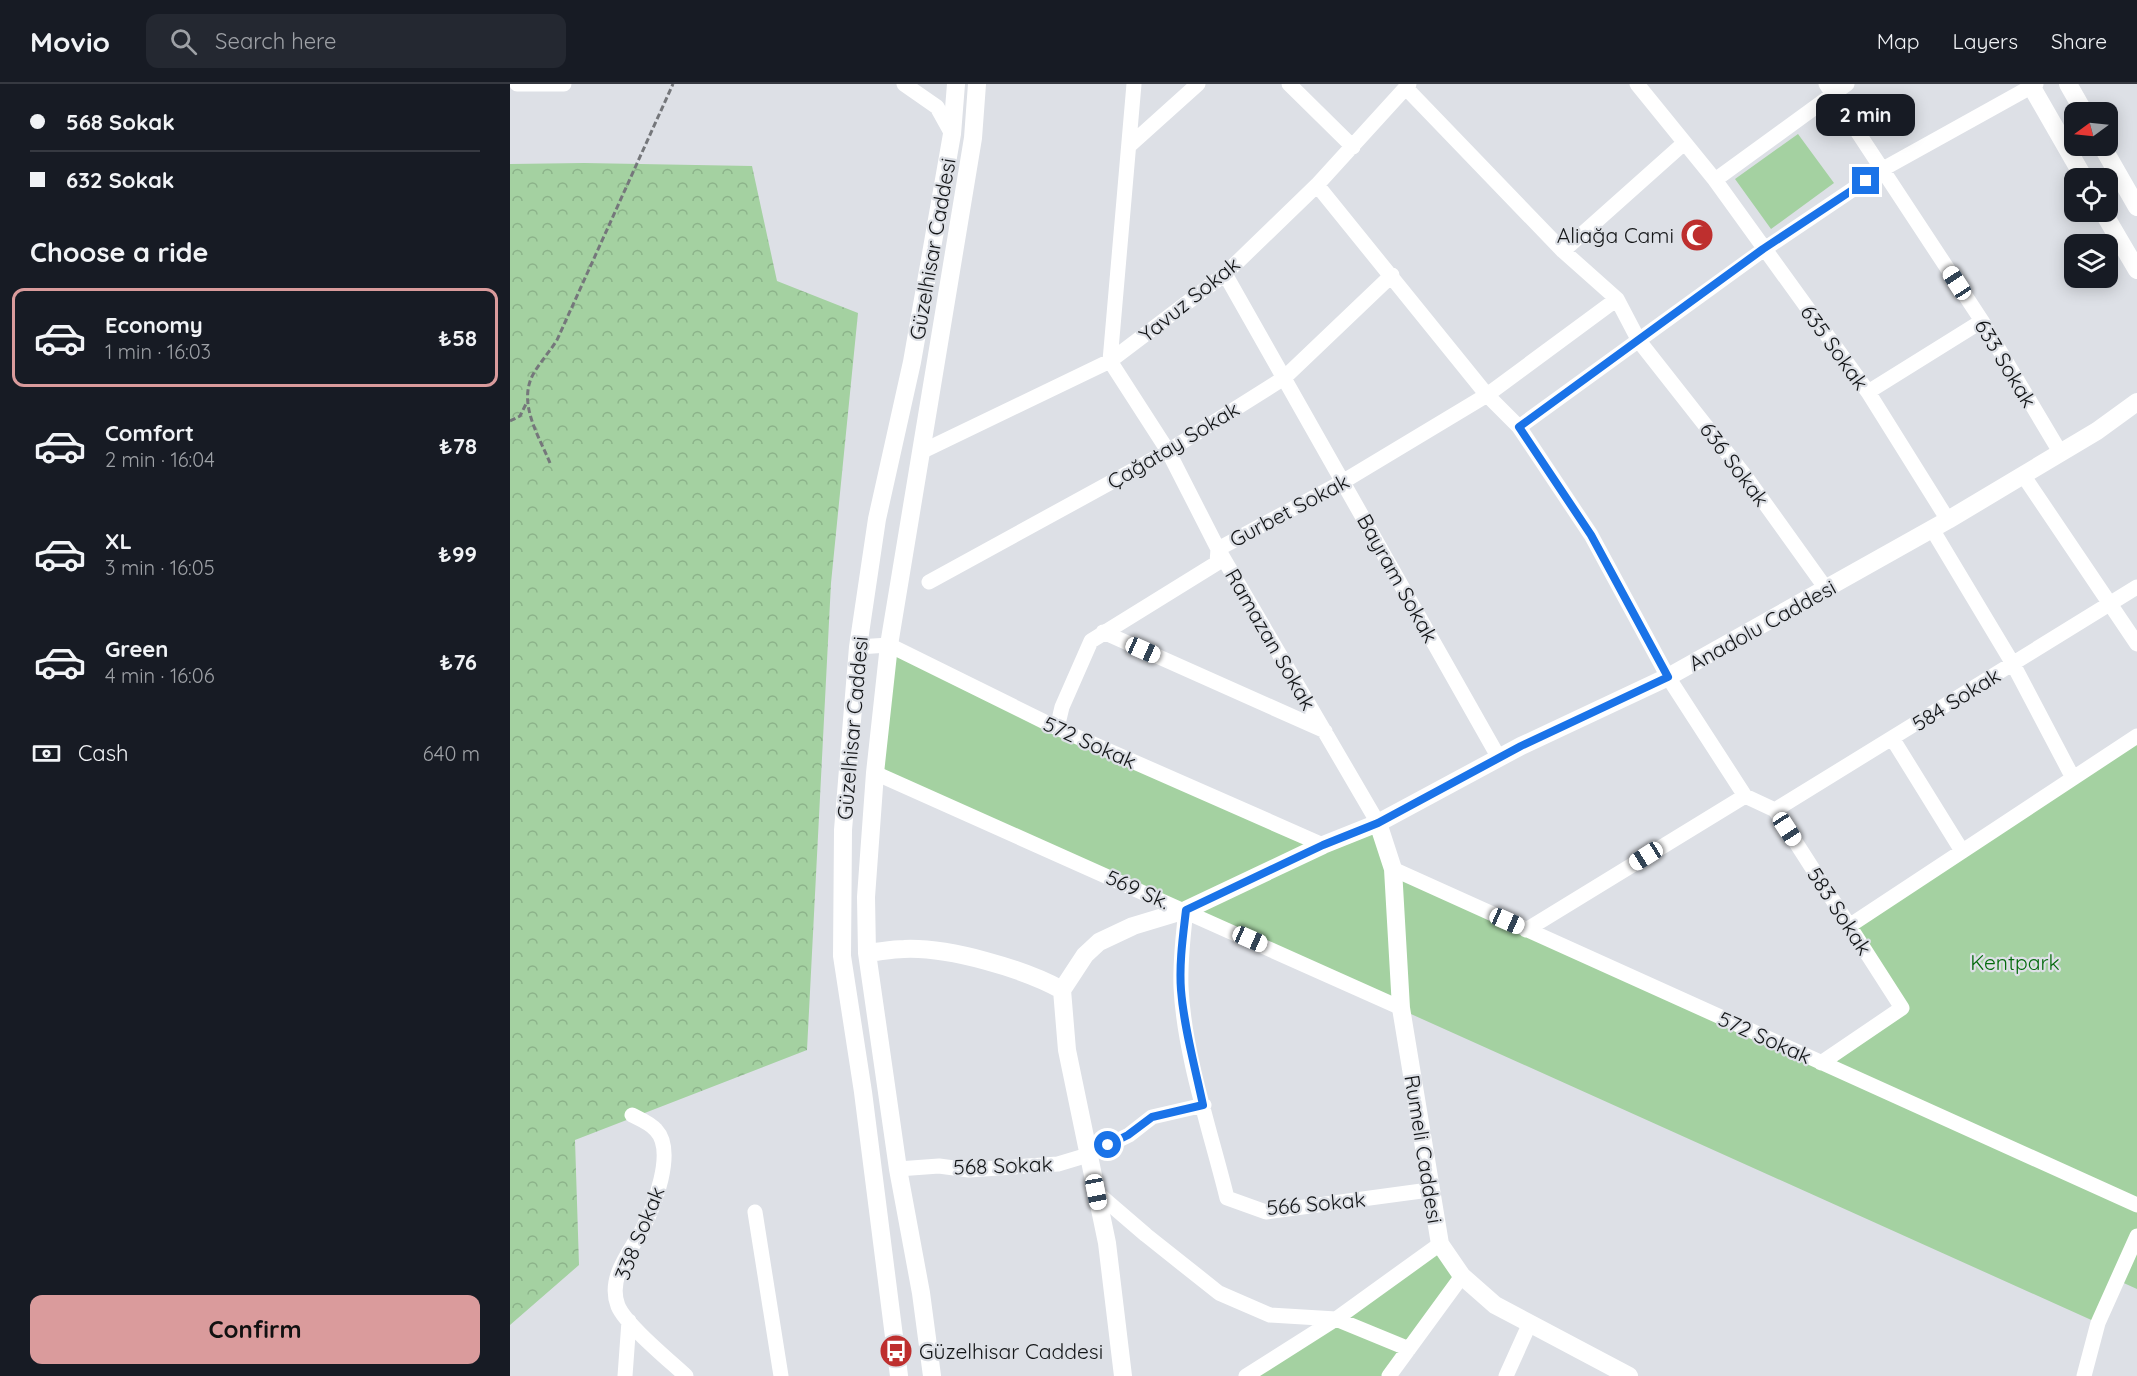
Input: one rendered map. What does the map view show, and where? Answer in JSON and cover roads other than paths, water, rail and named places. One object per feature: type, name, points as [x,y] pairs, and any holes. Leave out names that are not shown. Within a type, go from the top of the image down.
[{"type":"street","points":[[517,84],[564,84]]},
{"type":"street","points":[[904,84],[937,107],[952,134]]},
{"type":"street","name":"Güzelhisar Caddesi","points":[[899,1376],[863,1092],[842,956],[843,830],[858,647],[877,519],[912,362],[952,134],[955,84]]},
{"type":"street","name":"Güzelhisar Caddesi","points":[[932,1376],[921,1293],[898,1169],[867,953],[866,897],[874,773],[889,645],[923,451],[973,138],[977,84]]},
{"type":"street","points":[[1110,361],[1134,84]]},
{"type":"street","points":[[1129,146],[1198,84]]},
{"type":"street","points":[[1289,84],[1353,147]]},
{"type":"street","name":"635 Sokak","points":[[1637,84],[1683,144],[1715,180],[1868,392],[1948,520]]},
{"type":"street","points":[[1715,180],[1829,89],[1847,84]]},
{"type":"street","points":[[2068,84],[2078,102]]},
{"type":"street","points":[[1519,427],[1763,249],[1883,169],[2032,85],[2078,168]]},
{"type":"street","points":[[1408,86],[1563,251],[1617,299]]},
{"type":"street","name":"Yavuz Sokak","points":[[923,451],[1110,361],[1225,274],[1317,185],[1408,86]]},
{"type":"street","name":"633 Sokak","points":[[1829,89],[1982,321],[2060,452]]},
{"type":"street","points":[[1563,251],[1683,144]]},
{"type":"street","points":[[2108,156],[2137,207]]},
{"type":"street","points":[[1317,185],[1487,395],[1519,427],[1591,535],[1668,677],[1745,796],[1775,810]]},
{"type":"street","points":[[2109,222],[2137,270]]},
{"type":"street","name":"Bayram Sokak","points":[[1225,274],[1499,758]]},
{"type":"street","name":"Çağatay Sokak","points":[[929,582],[1168,451],[1284,378],[1392,275]]},
{"type":"street","name":"636 Sokak","points":[[1617,299],[1639,341],[1746,477],[1827,590]]},
{"type":"street","name":"Gurbet Sokak","points":[[1057,728],[1062,707],[1091,641],[1217,563],[1218,549],[1344,481],[1487,395],[1617,299]]},
{"type":"street","points":[[1868,392],[1982,321]]},
{"type":"street","name":"Ramazan Sokak","points":[[1110,361],[1168,451],[1218,549],[1378,823]]},
{"type":"street","name":"Anadolu Caddesi","points":[[1062,990],[1085,955],[1099,942],[1134,926],[1186,910],[1323,845],[1378,823],[1499,758],[1668,677],[1827,590],[1948,520],[2097,431],[2137,402]]},
{"type":"street","name":"Anadolu Caddesi","points":[[2097,431],[2137,419]]},
{"type":"street","points":[[2023,475],[2137,644]]},
{"type":"street","points":[[1932,529],[2013,664],[2073,778]]},
{"type":"street","name":"584 Sokak","points":[[1775,810],[2137,587]]},
{"type":"street","points":[[1103,632],[1325,731]]},
{"type":"street","name":"572 Sokak","points":[[858,647],[889,645],[1057,728],[1323,845]]},
{"type":"street","points":[[1849,926],[2137,736]]},
{"type":"street","points":[[1892,738],[1962,851]]},
{"type":"street","name":"569 Sk.","points":[[874,773],[1186,910],[1401,1008]]},
{"type":"street","points":[[1526,930],[1745,796]]},
{"type":"street","name":"583 Sokak","points":[[1775,810],[1902,1008],[1821,1063]]},
{"type":"street","name":"Rumeli Caddesi","points":[[1378,823],[1393,869],[1401,1008],[1429,1190],[1440,1244],[1462,1276],[1495,1305],[1625,1375]]},
{"type":"street","name":"572 Sokak","points":[[1393,869],[2137,1205]]},
{"type":"street","points":[[1186,910],[1181,990],[1191,1053],[1203,1105]]},
{"type":"street","points":[[867,953],[905,949],[937,951],[1037,976],[1062,990],[1067,1050],[1107,1243],[1123,1376]]},
{"type":"street","name":"568 Sokak","points":[[898,1169],[939,1166],[969,1170],[1058,1164],[1088,1155],[1128,1135],[1152,1117],[1203,1105]]},
{"type":"street","name":"566 Sokak","points":[[1203,1105],[1227,1198],[1266,1212],[1429,1190]]},
{"type":"street","name":"338 Sokak","points":[[632,1115],[657,1131],[666,1151],[664,1167],[651,1207],[619,1271],[618,1306],[629,1321],[686,1376]]},
{"type":"street","points":[[1096,1192],[1219,1293],[1270,1316],[1336,1319],[1409,1349]]},
{"type":"street","points":[[755,1212],[781,1376]]},
{"type":"street","points":[[2084,1376],[2098,1323],[2137,1236]]},
{"type":"street","points":[[1246,1376],[1336,1319],[1440,1244]]},
{"type":"street","points":[[1389,1376],[1462,1276]]},
{"type":"street","points":[[625,1376],[629,1321]]},
{"type":"street","points":[[1506,1376],[1529,1325]]},
{"type":"place","name":"Aliağa Cami","points":[[1697,235]]},
{"type":"place","name":"Güzelhisar Caddesi","points":[[896,1351]]},
{"type":"park label","name":"Kentpark","points":[[2015,962]]}]
